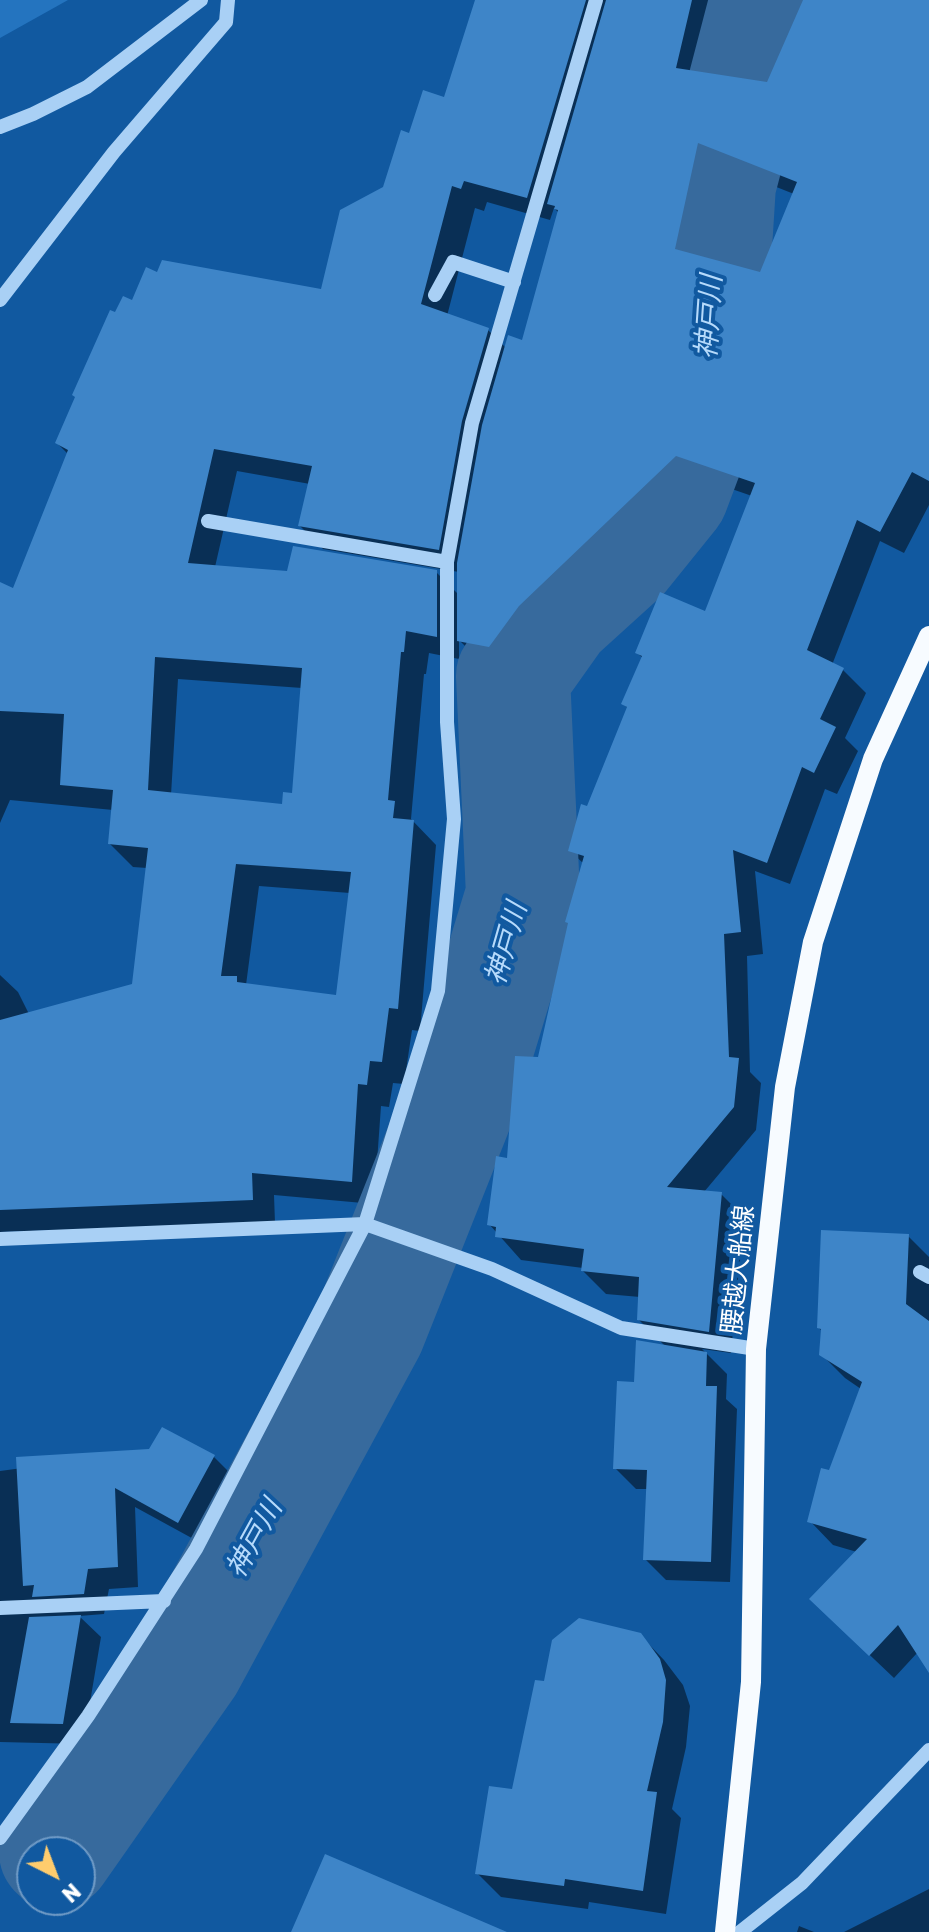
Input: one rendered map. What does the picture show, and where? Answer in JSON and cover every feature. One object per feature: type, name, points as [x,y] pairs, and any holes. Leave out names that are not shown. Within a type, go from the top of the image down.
[{"type":"main road","name":"腰越大船線","points":[[725,1932],[751,1682],[756,1349],[785,1087],[813,942],[873,759],[929,636]]},
{"type":"street","points":[[0,127],[87,87],[201,0]]},
{"type":"street","points":[[0,300],[114,152],[226,22],[228,0]]},
{"type":"street","points":[[0,1838],[88,1716],[196,1549],[365,1224],[438,991],[454,819],[447,722],[447,562],[472,423],[596,0]]},
{"type":"street","points":[[435,295],[453,262],[514,282]]},
{"type":"street","points":[[208,521],[447,562]]},
{"type":"street","points":[[0,1239],[365,1224],[492,1269],[621,1328],[756,1349]]},
{"type":"street","points":[[0,1608],[164,1601]]},
{"type":"street","points":[[740,1932],[802,1883],[929,1751]]},
{"type":"shaded area","points":[[0,0],[68,0],[0,38]]},
{"type":"building","points":[[475,0],[586,0],[527,198],[464,181],[461,189],[452,186],[421,304],[489,328],[462,421],[439,550],[298,526],[312,466],[214,449],[188,563],[287,571],[293,546],[437,570],[437,637],[406,631],[404,652],[401,652],[388,800],[395,801],[393,818],[414,820],[398,1009],[389,1008],[382,1062],[370,1061],[367,1085],[358,1084],[352,1182],[252,1173],[253,1200],[0,1210],[0,1020],[132,984],[148,848],[108,844],[113,790],[60,785],[64,714],[0,711],[0,582],[13,588],[68,450],[55,443],[75,397],[72,395],[110,310],[115,312],[123,296],[132,300],[146,267],[157,272],[162,260],[321,289],[340,210],[383,187],[401,130],[409,133],[423,90],[444,97]],"holes":[[[155,657],[302,668],[292,793],[283,792],[282,804],[148,790]],[[236,864],[351,872],[336,995],[237,982],[237,976],[221,976]]]},
{"type":"building","points":[[606,0],[692,0],[676,68],[767,82],[803,0],[929,0],[929,481],[912,472],[880,532],[857,520],[807,650],[844,668],[820,719],[836,727],[814,773],[802,767],[767,863],[733,850],[741,932],[724,934],[729,1057],[739,1058],[734,1107],[667,1187],[722,1192],[709,1332],[637,1320],[639,1277],[581,1271],[584,1249],[495,1237],[496,1227],[487,1225],[496,1156],[507,1158],[515,1056],[538,1057],[568,923],[565,922],[584,856],[568,851],[581,804],[587,806],[627,707],[621,704],[642,656],[635,653],[660,592],[705,611],[755,483],[676,456],[519,606],[489,647],[457,641],[457,563],[482,425],[508,335],[522,340],[558,210],[547,204]],"holes":[[[698,143],[797,182],[760,272],[675,249]]]},
{"type":"building","points":[[821,1230],[909,1234],[906,1304],[929,1321],[929,1673],[898,1625],[869,1656],[809,1599],[867,1539],[807,1522],[821,1468],[829,1470],[862,1382],[819,1355],[821,1329],[817,1328]]},
{"type":"building","points":[[636,1340],[707,1352],[706,1386],[717,1386],[711,1562],[643,1560],[647,1470],[613,1469],[617,1381],[634,1382]]},
{"type":"building","points":[[162,1427],[215,1455],[178,1523],[115,1488],[118,1567],[88,1569],[84,1594],[32,1597],[34,1585],[23,1586],[16,1457],[149,1449]]},
{"type":"building","points":[[81,1615],[63,1724],[10,1723],[29,1617]]},
{"type":"building","points":[[579,1618],[641,1633],[660,1659],[666,1680],[663,1722],[647,1791],[657,1792],[643,1891],[565,1879],[564,1886],[475,1874],[489,1786],[512,1789],[535,1680],[544,1681],[552,1640]]},
{"type":"building","points":[[325,1854],[507,1932],[291,1932]]},
{"type":"waterway","name":"神戸川","points":[[67,1836],[187,1665],[369,1329],[462,1095],[523,895],[513,676],[557,614],[622,555],[672,493],[705,405],[719,184],[767,0]]}]
